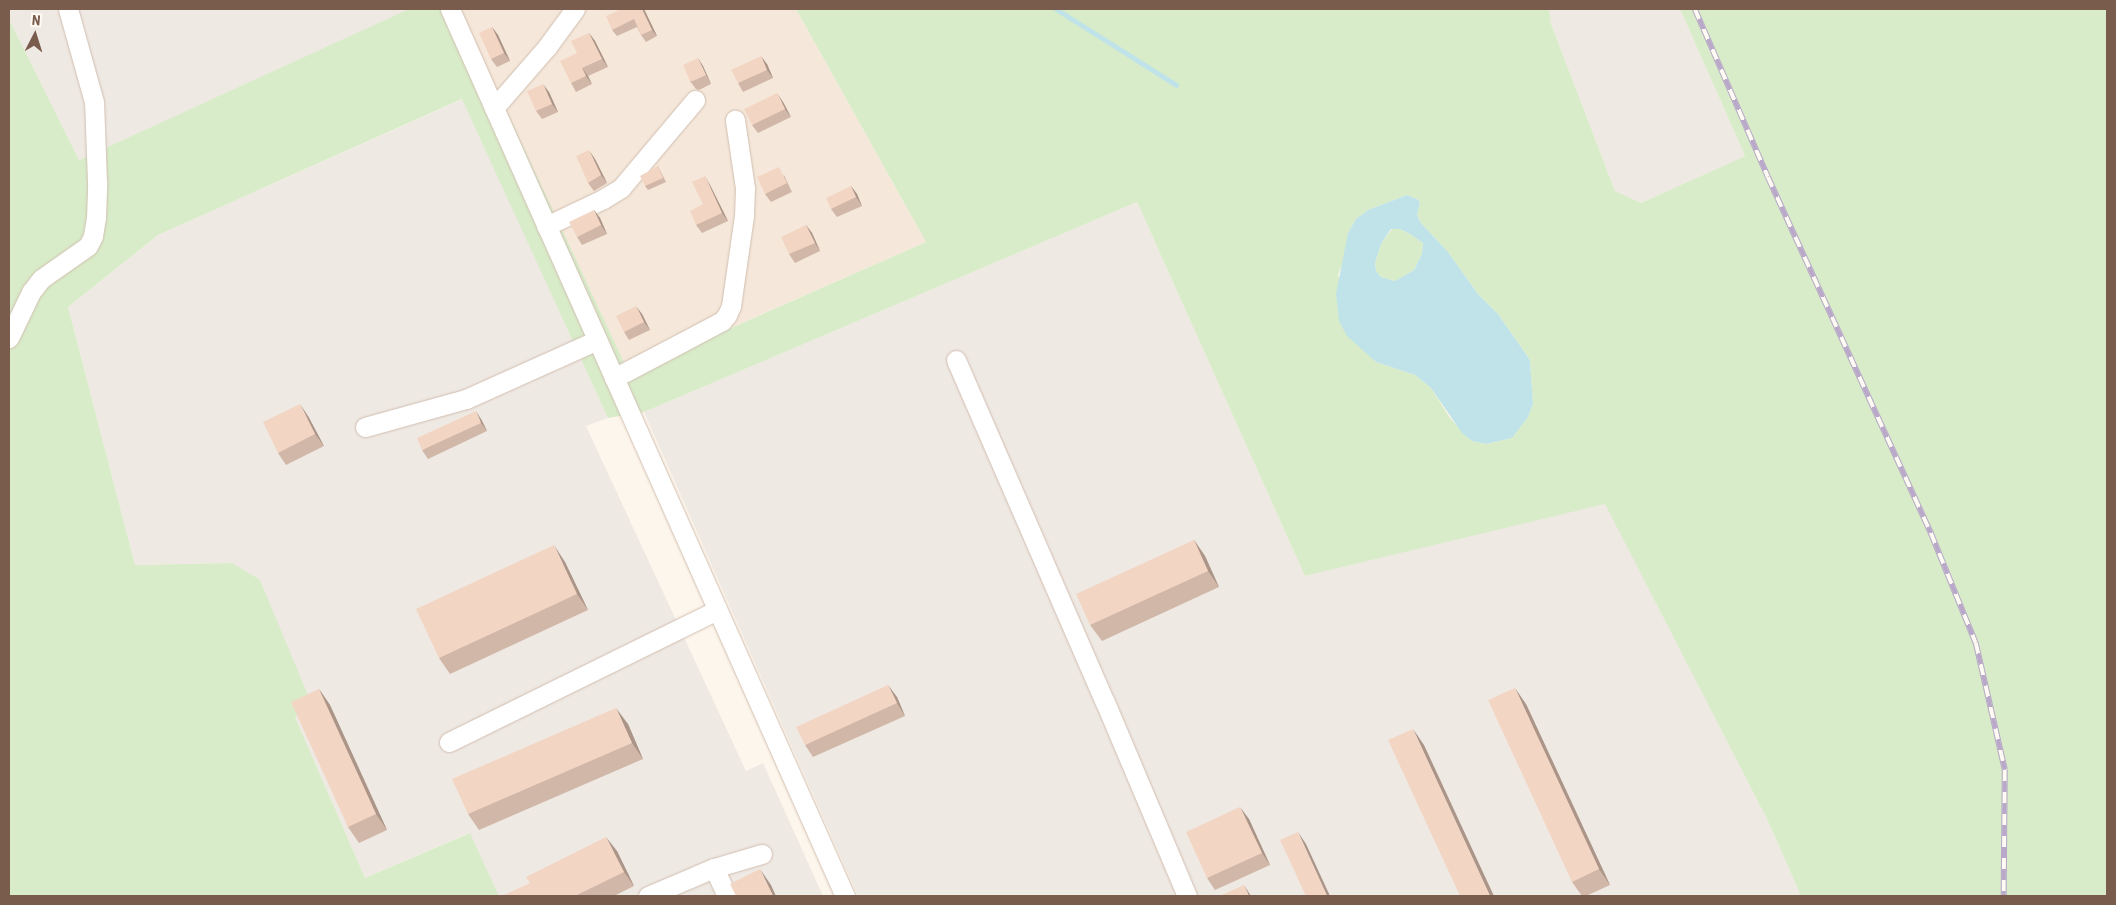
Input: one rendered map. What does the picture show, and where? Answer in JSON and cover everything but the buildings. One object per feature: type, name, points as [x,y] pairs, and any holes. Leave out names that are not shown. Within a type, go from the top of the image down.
[{"type":"street","points":[[9,338],[31,292],[41,279],[88,246],[93,236],[97,182],[94,102],[68,9]]},
{"type":"street","points":[[450,9],[845,896]]},
{"type":"street","points":[[494,108],[547,47],[575,9]]},
{"type":"street","points":[[546,226],[603,200],[621,188],[695,100]]},
{"type":"street","points":[[614,378],[706,330],[727,315],[731,306],[744,216],[745,188],[735,120]]},
{"type":"street","points":[[365,427],[466,399],[597,340]]},
{"type":"street","points":[[956,360],[1106,702],[1187,896]]},
{"type":"street","points":[[449,742],[717,610]]},
{"type":"street","points":[[648,896],[714,868],[762,854]]},
{"type":"street","points":[[714,868],[727,896]]},
{"type":"shaded area","points":[[9,9],[409,10],[79,160],[9,19]]},
{"type":"shaded area","points":[[459,9],[796,9],[926,242],[628,373]]},
{"type":"shaded area","points":[[1549,9],[1680,9],[1745,156],[1641,203],[1615,191],[1551,24]]},
{"type":"shaded area","points":[[463,99],[608,418],[586,426],[746,771],[763,763],[823,896],[499,896],[469,833],[365,878],[295,717],[313,708],[232,563],[135,565],[68,307],[158,235]]},
{"type":"shaded area","points":[[1137,202],[1305,576],[1605,503],[1768,821],[1801,896],[858,896],[644,412]]},
{"type":"green space","points":[[409,9],[459,9],[629,373],[926,242],[796,9],[1549,9],[1551,24],[1615,191],[1641,203],[1745,156],[1680,9],[2107,9],[2107,896],[1801,896],[1768,821],[1605,504],[1305,576],[1137,202],[644,412],[608,418],[462,99],[158,235],[68,307],[135,565],[232,563],[260,580],[313,707],[295,717],[365,878],[470,833],[499,896],[9,896],[9,19],[79,160]],"holes":[[[1407,195],[1417,199],[1420,203],[1417,215],[1421,223],[1448,252],[1478,294],[1498,314],[1530,360],[1533,404],[1528,417],[1512,438],[1486,444],[1472,441],[1450,418],[1431,388],[1415,375],[1376,362],[1371,357],[1338,275],[1344,260],[1348,233],[1356,219],[1368,210]]]},
{"type":"green space","points":[[1392,229],[1400,229],[1423,243],[1422,254],[1414,270],[1395,281],[1381,277],[1376,271],[1375,263],[1381,244]]},
{"type":"water","points":[[1407,195],[1417,199],[1420,203],[1417,215],[1421,223],[1448,252],[1478,294],[1498,314],[1530,360],[1533,404],[1528,417],[1512,438],[1486,444],[1472,441],[1462,433],[1431,388],[1415,375],[1376,362],[1347,336],[1339,321],[1336,294],[1348,233],[1356,219],[1368,210]],"holes":[[[1391,229],[1400,229],[1423,243],[1422,254],[1414,270],[1395,281],[1381,277],[1376,271],[1375,263],[1381,244]]]},
{"type":"waterway","points":[[1056,9],[1176,85]]},
{"type":"railway","points":[[1695,9],[1768,177],[1931,533],[1976,643],[2005,770],[2004,896]]}]
